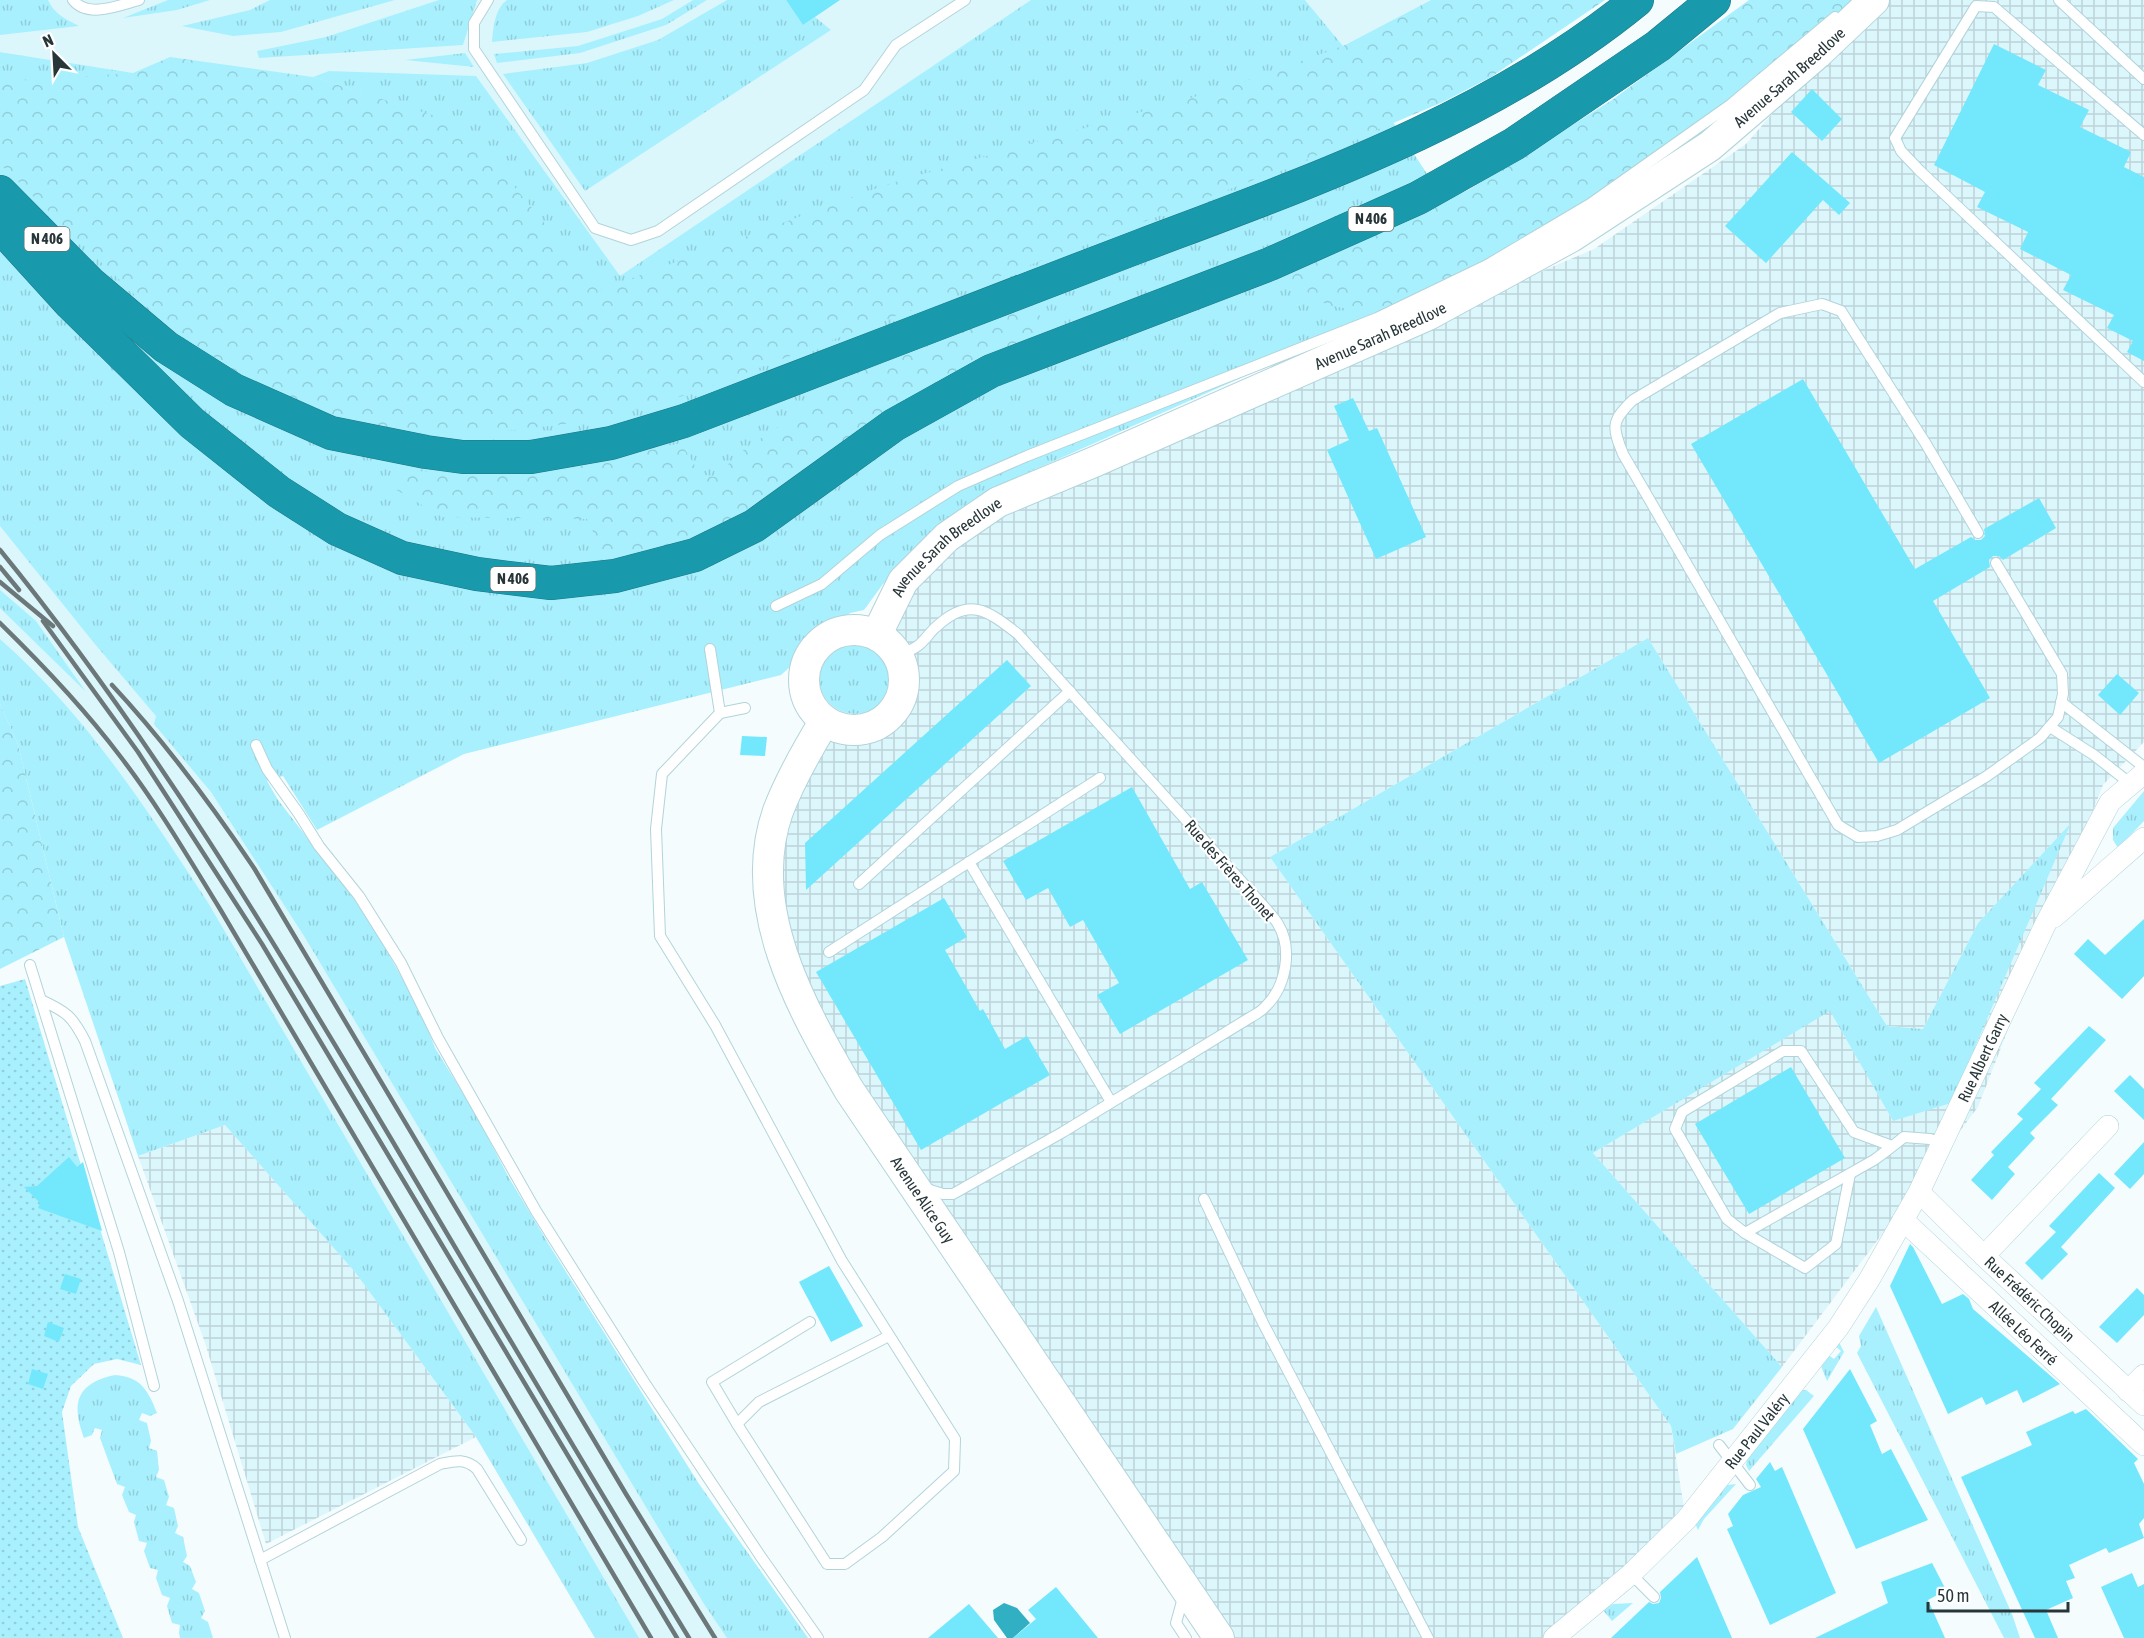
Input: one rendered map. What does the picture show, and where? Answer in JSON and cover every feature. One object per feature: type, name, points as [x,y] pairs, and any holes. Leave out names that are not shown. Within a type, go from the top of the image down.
[{"type":"highway","name":"N 406","points":[[0,192],[90,283],[166,347],[234,390],[331,434],[463,457],[531,457],[611,443],[684,421],[1259,202],[1422,133],[1537,71],[1637,0]]},
{"type":"highway","name":"N 406","points":[[0,226],[70,304],[192,423],[279,492],[337,529],[402,558],[477,574],[551,583],[615,576],[694,555],[754,526],[894,425],[991,371],[1270,264],[1418,198],[1514,144],[1658,46],[1714,0]]},
{"type":"main road","name":"Avenue Sarah Breedlove","points":[[876,634],[903,581],[947,537],[998,502],[1428,315],[1571,237],[1710,146],[1817,54],[1874,0]]},
{"type":"main road","points":[[850,630],[876,634],[888,642],[899,655],[905,676],[903,697],[891,716],[876,726],[858,731],[839,729],[824,722],[810,705],[803,685],[805,666],[816,647],[830,635],[850,630]]},
{"type":"main road","name":"Avenue Alice Guy","points":[[824,722],[801,760],[778,812],[768,860],[771,909],[785,966],[813,1028],[849,1090],[1219,1638]]},
{"type":"street","name":"Rue Albert Garry","points":[[1919,1192],[2046,923],[2110,802],[2137,778]]},
{"type":"street","name":"Rue Albert Garry","points":[[2046,923],[2073,903],[2144,837]]},
{"type":"street","points":[[1984,1256],[2108,1126]]},
{"type":"street","name":"Rue Frédéric Chopin","points":[[1919,1192],[2136,1398]]},
{"type":"street","name":"Rue Paul Valéry","points":[[1561,1636],[1631,1574],[1686,1520],[1838,1328],[1869,1280],[1919,1192]]},
{"type":"street","name":"Allée Léo Ferré","points":[[1903,1220],[2144,1445]]},
{"type":"street","points":[[2136,1398],[2144,1375]]},
{"type":"lane","points":[[73,0],[87,10],[139,0]]},
{"type":"lane","points":[[488,0],[474,23],[474,49],[595,228],[631,240],[658,231],[864,90],[896,45],[965,0]]},
{"type":"lane","points":[[2059,0],[2144,79]]},
{"type":"lane","points":[[2144,135],[1994,7],[1976,6],[1895,138],[1901,151],[1920,171],[2144,382]]},
{"type":"lane","points":[[776,606],[822,584],[880,535],[958,486],[1027,456],[1377,318],[1487,265],[1590,204],[1730,105],[1844,9]]},
{"type":"lane","points":[[1978,533],[1926,444],[1841,311],[1822,304],[1780,313],[1633,400],[1618,414],[1615,433],[1623,454],[1838,825],[1858,837],[1876,836],[1897,830],[1987,776],[2040,738],[2058,717],[2063,693],[2062,674],[1996,563]]},
{"type":"lane","name":"Rue des Frères Thonet","points":[[899,655],[919,645],[936,626],[959,610],[971,607],[1000,621],[1018,634],[1260,902],[1279,925],[1286,944],[1283,976],[1266,1006],[1063,1132],[953,1194],[931,1191],[913,1182]]},
{"type":"lane","points":[[710,649],[720,713]]},
{"type":"lane","points":[[859,884],[1070,691]]},
{"type":"lane","points":[[2061,702],[2144,766]]},
{"type":"lane","points":[[745,708],[720,713],[662,774],[656,828],[660,936],[715,1025],[842,1261],[955,1439],[954,1471],[882,1537],[844,1564],[827,1564],[736,1424],[712,1382],[810,1322]]},
{"type":"lane","points":[[2050,727],[2094,755],[2137,778]]},
{"type":"lane","points":[[256,745],[267,769],[319,846],[359,897],[401,963],[438,1038],[536,1210],[631,1362],[760,1557],[818,1638]]},
{"type":"lane","points":[[829,952],[1100,778]]},
{"type":"lane","points":[[969,862],[1111,1102]]},
{"type":"lane","points":[[30,965],[119,1252],[154,1386]]},
{"type":"lane","points":[[41,1000],[64,1011],[76,1023],[85,1041],[178,1301],[285,1638]]},
{"type":"lane","points":[[1850,1174],[1836,1244],[1805,1269],[1745,1233],[1727,1219],[1675,1129],[1682,1112],[1783,1051],[1801,1051],[1854,1132],[1892,1146]]},
{"type":"lane","points":[[1745,1233],[1874,1160],[1904,1137],[1930,1139],[1943,1144]]},
{"type":"lane","points":[[1204,1199],[1263,1323],[1428,1638]]},
{"type":"lane","points":[[736,1424],[759,1402],[888,1336]]},
{"type":"lane","points":[[1719,1445],[1750,1485]]},
{"type":"lane","points":[[260,1560],[440,1464],[459,1460],[470,1463],[477,1469],[520,1540]]},
{"type":"lane","points":[[1631,1574],[1654,1597]]},
{"type":"lane","points":[[1185,1588],[1176,1623],[1186,1638]]},
{"type":"shaded area","points":[[0,0],[1050,0],[600,290],[463,125],[0,52]]},
{"type":"shaded area","points":[[1305,0],[1431,0],[1343,46]]},
{"type":"shaded area","points":[[1870,0],[2144,0],[2144,742],[2103,785],[1978,1107],[1782,1367],[1593,1153],[1830,1010],[1893,1121],[2070,825],[1978,923],[1923,1029],[1887,1026],[1648,638],[1270,857],[1671,1426],[1686,1520],[1545,1638],[1218,1638],[785,966],[778,812],[816,736],[892,715],[905,676],[877,634],[947,537],[1094,462],[1594,249],[1746,144]]},
{"type":"shaded area","points":[[0,451],[267,781],[278,800],[386,948],[421,1012],[435,1048],[475,1113],[509,1178],[551,1248],[699,1484],[808,1638],[595,1638],[476,1437],[420,1358],[225,1125],[142,1152],[18,744],[0,704]]},
{"type":"shaded area","points":[[225,1125],[355,1272],[476,1437],[266,1544],[205,1343],[138,1156]]},
{"type":"shaded area","points":[[1004,1603],[1017,1608],[1030,1623],[1013,1638],[1007,1638],[994,1620],[993,1610]]},
{"type":"green space","points":[[0,0],[48,0],[57,13],[79,26],[0,35]]},
{"type":"green space","points":[[168,0],[210,0],[177,10],[123,18]]},
{"type":"green space","points":[[270,0],[395,0],[281,32],[233,36],[182,26],[250,10]]},
{"type":"green space","points":[[439,0],[477,0],[463,45],[259,58],[257,51],[326,37]]},
{"type":"green space","points":[[507,0],[674,0],[638,16],[587,32],[492,42],[497,13]]},
{"type":"green space","points":[[693,0],[707,0],[666,25],[580,53],[497,63],[494,54],[578,46],[662,19]]},
{"type":"green space","points":[[727,0],[786,0],[803,25],[815,17],[831,30],[585,191],[503,74],[587,63],[658,40]]},
{"type":"green space","points":[[1031,0],[1305,0],[1343,46],[1487,265],[1382,315],[989,490],[883,584],[864,610],[850,613],[781,675],[464,754],[317,830],[283,776],[267,781],[278,800],[367,916],[421,1012],[435,1048],[475,1113],[509,1178],[551,1248],[699,1484],[808,1638],[727,1638],[704,1604],[304,936],[211,792],[154,724],[156,716],[0,526],[0,52],[457,124],[313,77],[329,71],[476,76],[620,276]]},
{"type":"green space","points":[[1431,0],[1605,0],[1491,77],[1443,102],[1301,162],[693,393],[599,420],[498,432],[409,436],[344,421],[265,390],[170,329],[0,164],[0,82],[133,73],[170,57],[313,77],[463,125],[600,290],[891,183],[1229,87],[1343,46]]},
{"type":"green space","points":[[1749,0],[1855,0],[1730,105],[1590,204],[1382,315],[1327,305],[1282,276],[1470,189],[1612,100]]},
{"type":"green space","points":[[465,53],[474,67],[405,60]]},
{"type":"green space","points":[[1035,302],[1047,336],[752,510],[671,546],[621,558],[603,553],[587,519],[442,517],[390,486],[393,470],[462,473],[555,472],[681,443],[700,474],[714,477],[745,449],[871,363]]},
{"type":"green space","points":[[0,590],[36,621],[86,692],[0,608]]},
{"type":"green space","points":[[1648,638],[1887,1026],[1923,1029],[1978,923],[2071,823],[1951,1103],[1893,1121],[1830,1011],[1593,1153],[1782,1367],[1733,1429],[1676,1454],[1671,1426],[1270,857]]},
{"type":"green space","points":[[0,639],[60,698],[87,730],[160,830],[207,901],[639,1638],[595,1638],[476,1437],[355,1272],[225,1125],[138,1156],[64,937],[18,744],[0,704]]},
{"type":"green space","points":[[855,642],[875,648],[885,658],[891,678],[885,698],[875,708],[855,714],[835,708],[825,698],[819,678],[825,658],[835,648]]},
{"type":"green space","points":[[0,704],[18,744],[64,937],[0,969]]},
{"type":"green space","points":[[2144,791],[2144,821],[2118,848],[2113,840],[2113,828]]},
{"type":"green space","points":[[25,979],[141,1365],[117,1359],[94,1364],[71,1386],[62,1412],[78,1527],[123,1638],[0,1638],[0,986]]},
{"type":"green space","points":[[1876,1307],[2012,1614],[2020,1638],[2004,1638],[1857,1353],[1861,1346],[1859,1336]]},
{"type":"green space","points":[[1838,1340],[1844,1352],[1827,1381],[1821,1366],[1827,1354],[1834,1359],[1841,1351],[1834,1345]]},
{"type":"green space","points":[[115,1375],[124,1376],[142,1386],[147,1391],[157,1413],[150,1416],[142,1413],[139,1420],[147,1423],[151,1441],[149,1448],[157,1451],[159,1470],[156,1477],[164,1480],[169,1497],[166,1505],[174,1508],[178,1526],[175,1533],[183,1537],[187,1556],[183,1562],[190,1566],[196,1582],[192,1589],[199,1593],[205,1611],[201,1618],[208,1622],[213,1638],[180,1638],[180,1625],[172,1623],[167,1606],[170,1598],[162,1595],[156,1578],[158,1570],[150,1568],[144,1551],[147,1543],[139,1541],[134,1522],[136,1515],[129,1512],[122,1495],[125,1487],[117,1484],[100,1438],[102,1430],[95,1428],[92,1435],[84,1438],[78,1415],[80,1397],[92,1383]]},
{"type":"green space","points":[[1801,1390],[1806,1390],[1814,1396],[1749,1471],[1746,1465],[1747,1459]]},
{"type":"green space","points":[[1736,1484],[1704,1519],[1698,1530],[1694,1521],[1727,1485]]},
{"type":"green space","points":[[1633,1603],[1612,1621],[1603,1610],[1613,1604]]},
{"type":"building","points":[[786,0],[840,0],[803,25]]},
{"type":"building","points":[[1994,44],[2046,70],[2038,85],[2089,110],[2080,127],[2131,152],[2124,167],[2144,177],[2144,361],[2127,352],[2133,341],[2107,328],[2114,315],[2063,290],[2071,275],[2020,249],[2028,232],[1977,207],[1985,192],[1934,165]]},
{"type":"building","points":[[1812,89],[1842,119],[1822,141],[1791,112]]},
{"type":"building","points":[[1792,152],[1850,203],[1839,215],[1823,200],[1766,263],[1725,226]]},
{"type":"building","points":[[1803,379],[1915,569],[1971,537],[1981,540],[1985,536],[1984,529],[2039,498],[2056,528],[2003,560],[1999,556],[1993,556],[1989,560],[1990,567],[1933,601],[1990,698],[1879,763],[1691,444]]},
{"type":"building","points":[[1353,398],[1369,431],[1377,428],[1426,537],[1376,559],[1327,450],[1349,440],[1334,406]]},
{"type":"building","points":[[1007,660],[1031,686],[806,890],[805,843]]},
{"type":"building","points":[[2117,674],[2139,693],[2120,715],[2098,695]]},
{"type":"building","points":[[742,736],[767,737],[765,756],[740,755]]},
{"type":"building","points":[[1132,787],[1190,889],[1202,882],[1248,960],[1120,1034],[1097,995],[1119,983],[1083,920],[1070,927],[1048,888],[1026,900],[1003,861]]},
{"type":"building","points":[[944,898],[967,937],[945,950],[980,1011],[983,1009],[1005,1049],[1027,1036],[1050,1075],[921,1150],[816,972]]},
{"type":"building","points":[[2144,919],[2144,976],[2122,999],[2074,954],[2088,939],[2105,955]]},
{"type":"building","points":[[2089,1026],[2106,1040],[2051,1099],[2058,1105],[2030,1133],[2035,1138],[2008,1167],[2015,1174],[1992,1200],[1971,1180],[1994,1155],[1991,1152],[2023,1119],[2017,1114],[2041,1089],[2034,1083]]},
{"type":"building","points":[[1791,1067],[1845,1158],[1749,1214],[1695,1124]]},
{"type":"building","points":[[2130,1075],[2144,1089],[2144,1120],[2114,1091]]},
{"type":"building","points":[[2144,1142],[2144,1174],[2130,1189],[2114,1174]]},
{"type":"building","points":[[69,1157],[77,1167],[83,1162],[102,1231],[38,1208],[40,1203],[24,1187],[37,1186]]},
{"type":"building","points":[[2099,1173],[2115,1188],[2061,1247],[2068,1254],[2042,1280],[2025,1263],[2056,1232],[2049,1226]]},
{"type":"building","points":[[1910,1244],[1942,1304],[1963,1294],[1969,1299],[1973,1309],[2060,1384],[2023,1403],[2017,1390],[1986,1405],[1982,1397],[1948,1414],[1890,1286]]},
{"type":"building","points":[[829,1266],[863,1326],[831,1342],[799,1282]]},
{"type":"building","points":[[65,1274],[81,1279],[76,1294],[60,1289]]},
{"type":"building","points":[[2137,1288],[2144,1295],[2144,1315],[2117,1343],[2099,1327]]},
{"type":"building","points":[[48,1322],[64,1328],[59,1342],[44,1336]]},
{"type":"building","points":[[32,1369],[48,1374],[43,1389],[28,1384]]},
{"type":"building","points":[[1850,1369],[1877,1421],[1870,1425],[1882,1454],[1891,1449],[1928,1520],[1856,1549],[1803,1429]]},
{"type":"building","points":[[2086,1409],[2138,1459],[2134,1463],[2144,1484],[2144,1518],[2139,1524],[2144,1538],[2109,1553],[2106,1548],[2069,1565],[2075,1578],[2066,1581],[2073,1598],[2046,1610],[2058,1638],[2035,1638],[1961,1477],[2032,1445],[2026,1432],[2073,1411],[2075,1414]]},
{"type":"building","points":[[1770,1462],[1775,1471],[1782,1467],[1836,1593],[1770,1625],[1727,1529],[1733,1526],[1728,1514],[1743,1495],[1761,1487],[1756,1479]]},
{"type":"building","points":[[1697,1557],[1732,1638],[1611,1638],[1649,1602],[1659,1603],[1660,1592]]},
{"type":"building","points":[[1932,1563],[1946,1590],[1928,1600],[1945,1638],[1815,1638],[1888,1603],[1881,1582]]},
{"type":"building","points":[[2132,1573],[2138,1587],[2144,1584],[2144,1638],[2124,1638],[2101,1587]]},
{"type":"building","points":[[1056,1587],[1098,1638],[1013,1638],[1036,1619],[1028,1610]]},
{"type":"building","points":[[969,1604],[998,1638],[928,1638]]},
{"type":"railway","points":[[0,550],[55,619],[107,691],[206,836],[345,1061],[689,1638]]},
{"type":"railway","points":[[0,567],[19,590]]},
{"type":"railway","points":[[0,582],[53,626]]},
{"type":"railway","points":[[43,621],[138,752],[262,944],[677,1638]]},
{"type":"railway","points":[[0,623],[78,704],[134,774],[172,831],[651,1638]]},
{"type":"railway","points":[[112,685],[187,774],[254,868],[626,1494],[715,1638]]}]
